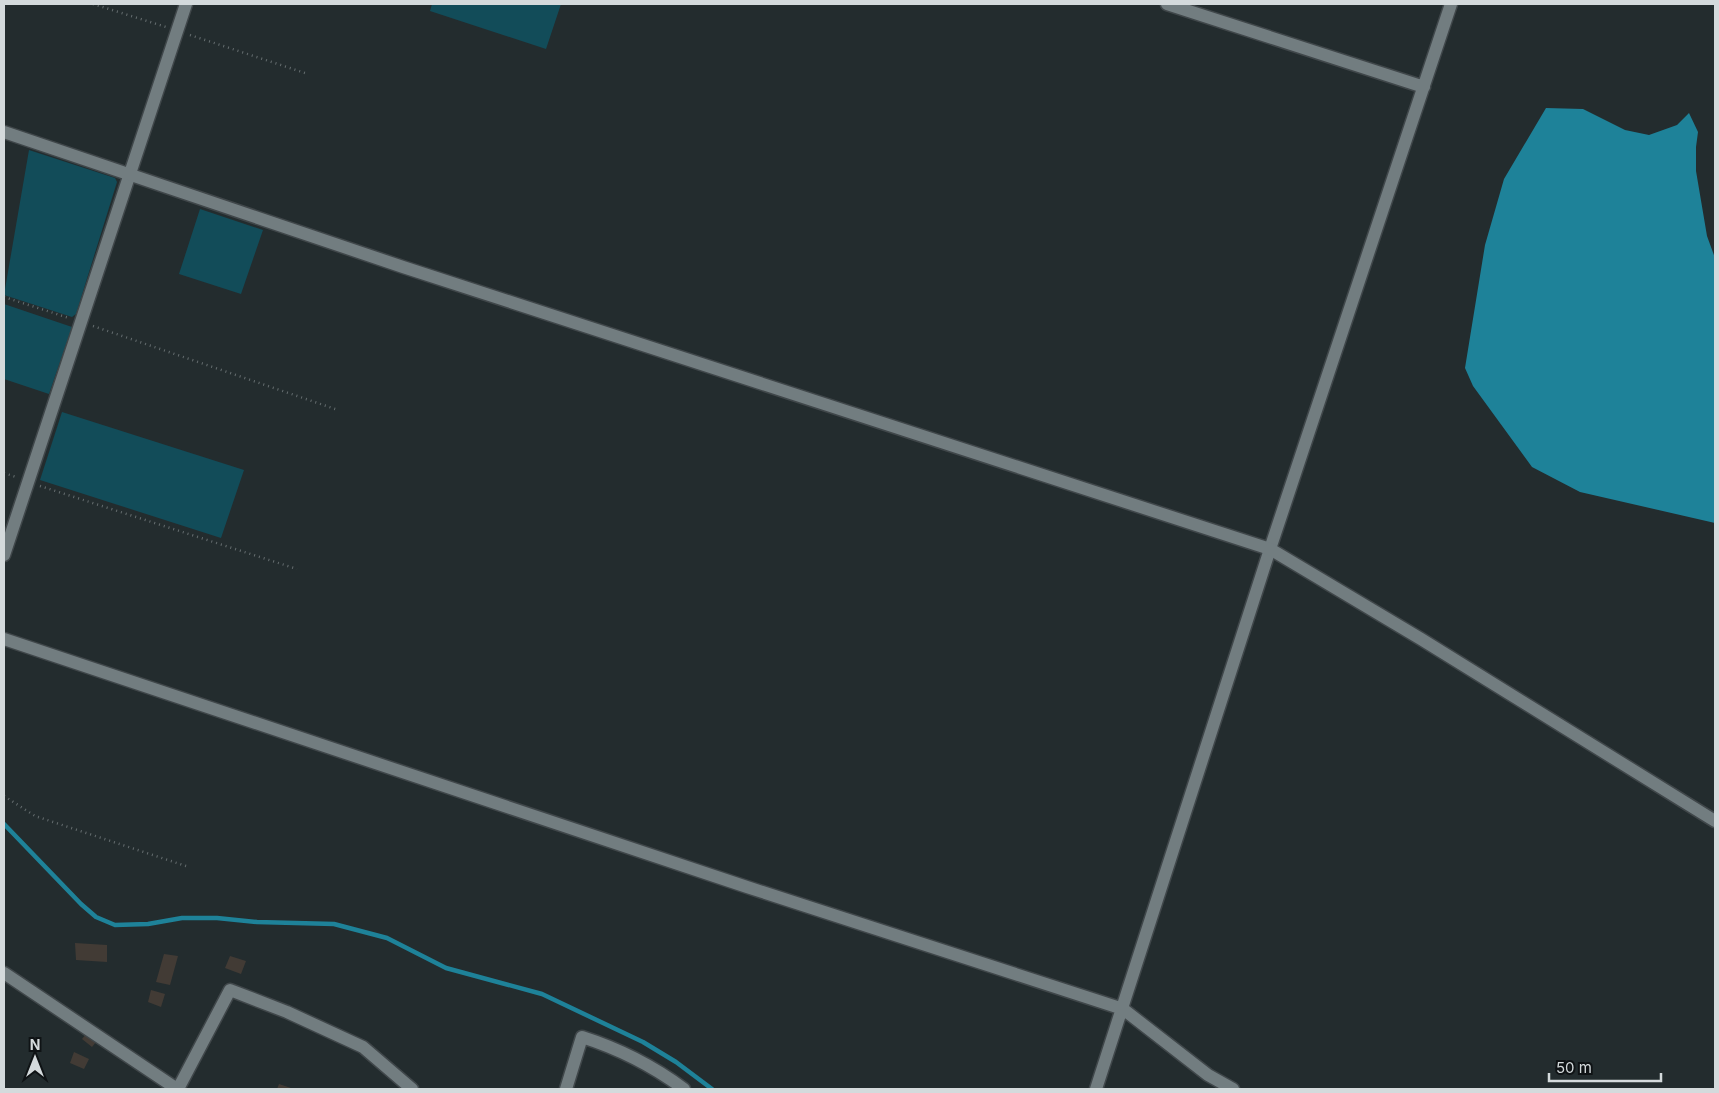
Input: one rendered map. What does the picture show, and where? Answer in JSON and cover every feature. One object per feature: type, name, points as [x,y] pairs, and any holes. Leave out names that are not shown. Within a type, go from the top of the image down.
[{"type":"street","points":[[4,555],[186,4]]},
{"type":"street","points":[[1167,4],[1424,87]]},
{"type":"street","points":[[1096,1089],[1270,549],[1451,4]]},
{"type":"street","points":[[4,132],[431,276],[1270,549],[1430,644],[1715,821]]},
{"type":"street","points":[[4,640],[756,890],[1123,1009],[1208,1074],[1232,1089]]},
{"type":"street","points":[[4,973],[177,1089],[230,990],[287,1012],[362,1047],[412,1089]]},
{"type":"street","points":[[566,1089],[582,1037],[612,1046],[662,1072],[684,1089]]},
{"type":"path","points":[[93,4],[305,73]]},
{"type":"path","points":[[4,297],[338,410]]},
{"type":"path","points":[[28,482],[297,569]]},
{"type":"path","points":[[4,796],[35,816],[189,867]]},
{"type":"shaded area","points":[[432,4],[561,4],[546,49],[430,11]]},
{"type":"shaded area","points":[[1546,108],[1583,109],[1625,130],[1649,135],[1677,125],[1689,113],[1698,132],[1696,171],[1707,236],[1715,258],[1715,523],[1580,492],[1532,467],[1473,386],[1465,368],[1485,245],[1504,179]]},
{"type":"shaded area","points":[[29,150],[115,178],[117,182],[76,314],[72,317],[4,295]]},
{"type":"shaded area","points":[[200,209],[263,230],[241,294],[179,274]]},
{"type":"shaded area","points":[[4,304],[72,327],[49,394],[4,379]]},
{"type":"shaded area","points":[[62,412],[244,470],[221,538],[40,480]]},
{"type":"building","points":[[75,943],[107,945],[107,962],[76,960]]},
{"type":"building","points":[[164,954],[178,956],[170,985],[156,982]]},
{"type":"building","points":[[230,956],[246,961],[241,974],[225,968]]},
{"type":"building","points":[[151,990],[165,994],[161,1007],[148,1002]]},
{"type":"building","points":[[86,1034],[96,1042],[92,1047],[82,1039]]},
{"type":"building","points":[[74,1052],[89,1059],[84,1069],[70,1063]]},
{"type":"building","points":[[279,1084],[294,1089],[277,1089]]},
{"type":"waterway","points":[[4,824],[81,904],[96,917],[115,925],[148,924],[182,918],[217,918],[257,922],[334,924],[387,938],[446,968],[542,994],[643,1042],[676,1062],[712,1089]]}]
